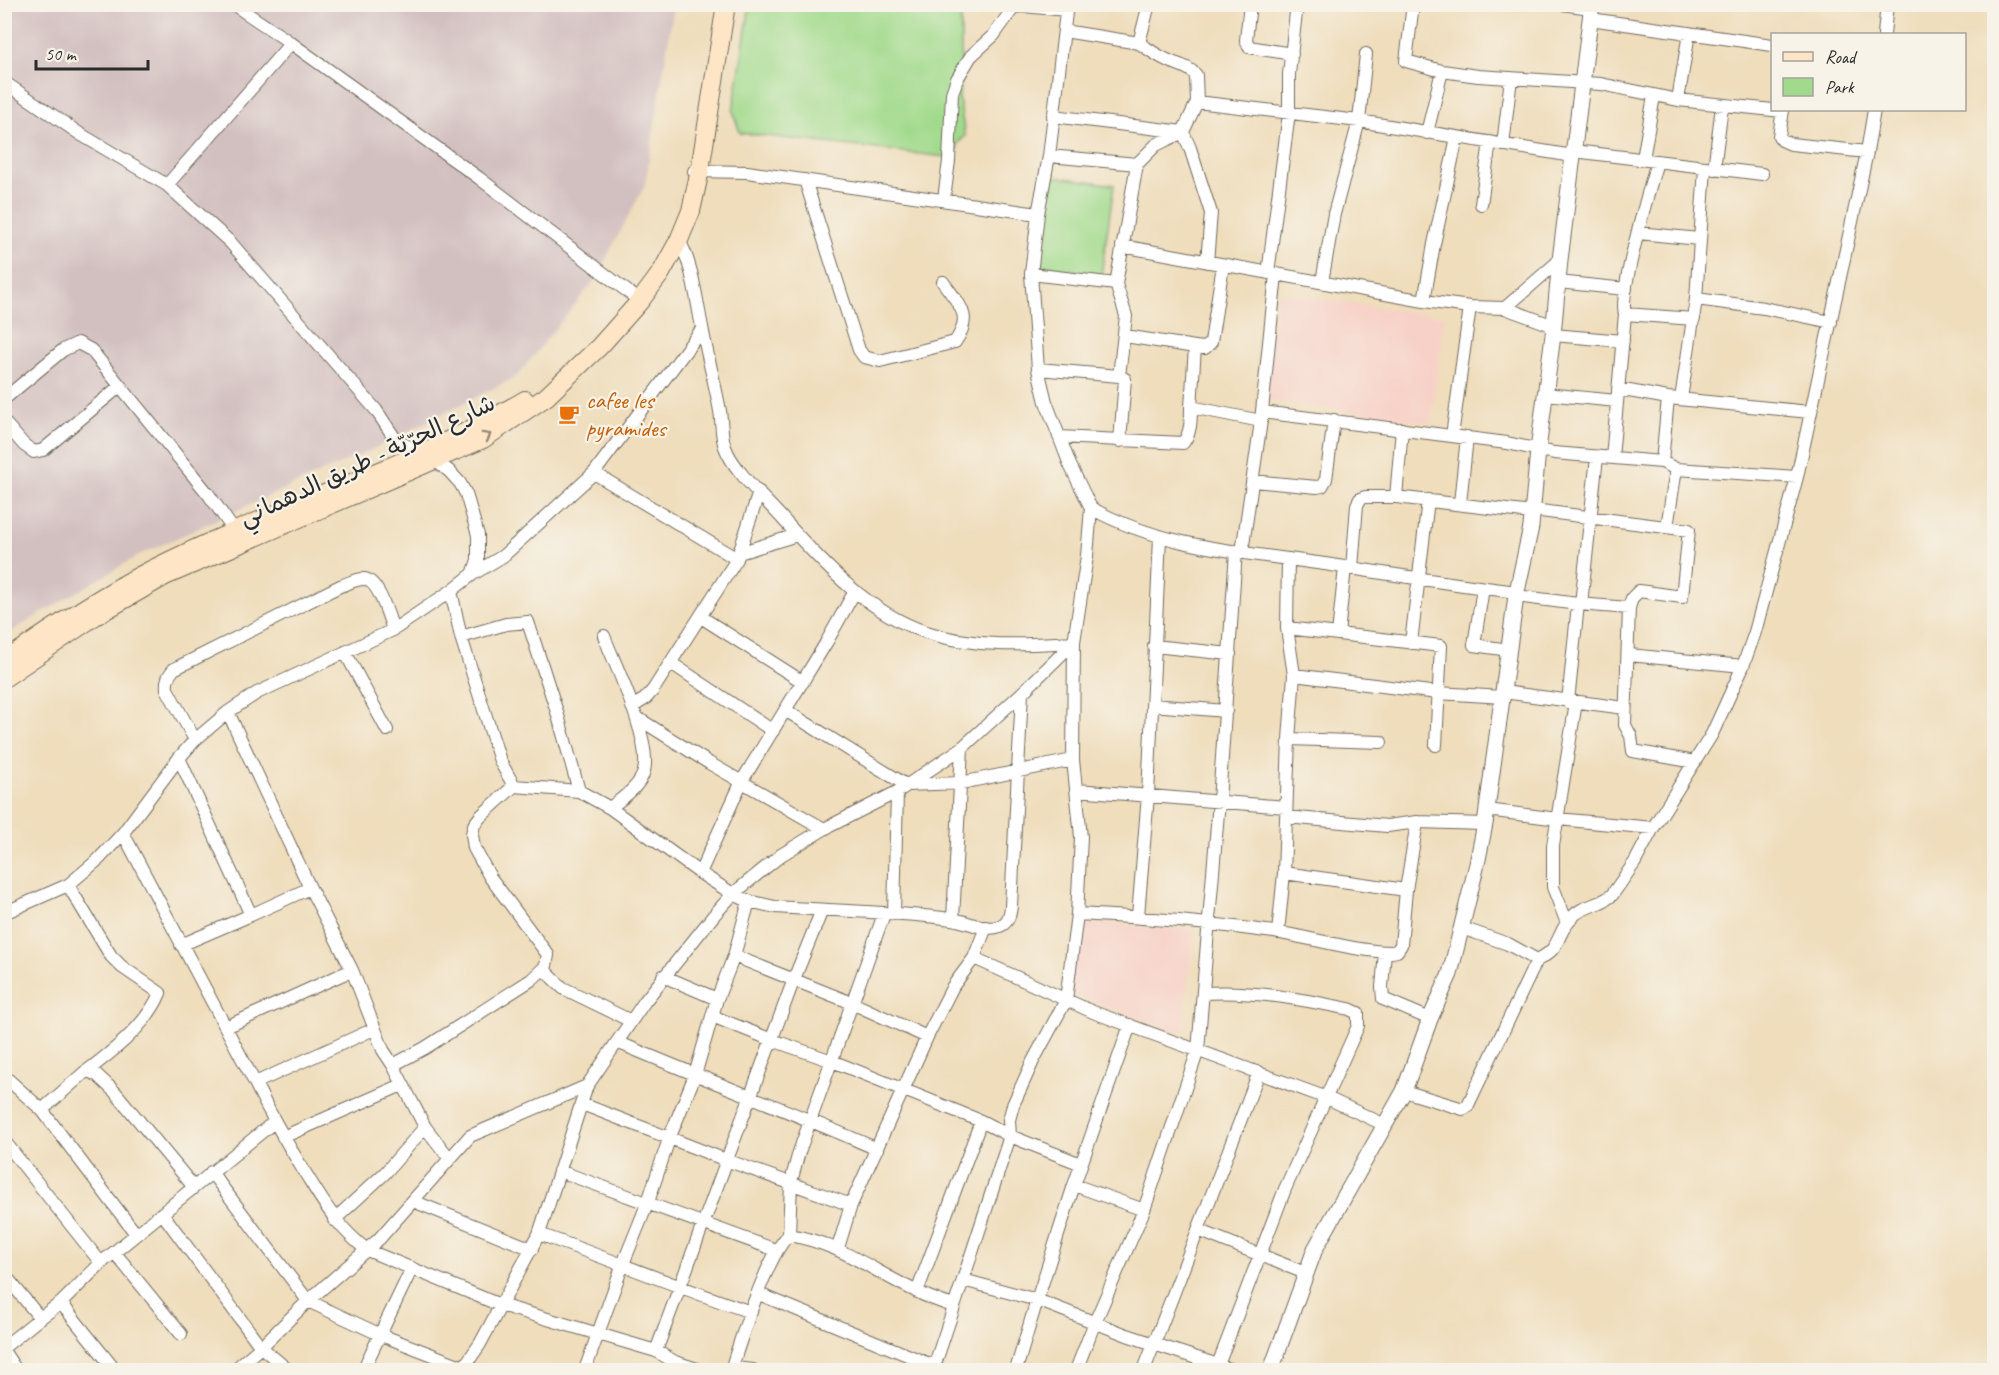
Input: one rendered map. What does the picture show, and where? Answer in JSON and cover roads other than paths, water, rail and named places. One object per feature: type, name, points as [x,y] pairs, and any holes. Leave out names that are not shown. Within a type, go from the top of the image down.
[{"type":"main road","name":"شارع الحرّيّة - طريق الدهماني","points":[[4,678],[95,616],[165,576],[428,457],[524,401],[567,366],[661,273],[679,240],[691,211],[714,4]]},
{"type":"main road","name":"شارع الحرّيّة - طريق الدهماني","points":[[636,299],[661,253],[695,171],[726,4]]},
{"type":"main road","name":"شارع الحرّيّة - طريق الدهماني","points":[[4,662],[116,589],[159,566],[236,532],[428,457]]},
{"type":"street","points":[[234,4],[479,178],[636,299]]},
{"type":"street","points":[[1140,43],[1149,4]]},
{"type":"street","points":[[1250,4],[1246,39],[1249,47],[1292,54]]},
{"type":"street","points":[[1076,1371],[1144,1210],[1198,1050],[1239,551],[1262,416],[1272,273],[1289,112],[1289,74],[1297,4]]},
{"type":"street","points":[[1413,4],[1406,62],[1442,71],[1478,76],[1617,87],[1678,100],[1771,109]]},
{"type":"street","points":[[1562,4],[1689,33],[1771,45]]},
{"type":"street","points":[[1884,33],[1887,4]]},
{"type":"street","points":[[759,1294],[934,1368],[1010,1136],[1009,1120],[1013,1105],[1033,1061],[1066,1000],[1077,914],[1082,828],[1073,760],[1074,642],[1087,556],[1091,508],[1046,402],[1038,369],[1031,274],[1038,214],[1049,156],[1067,7],[1014,7],[994,35],[971,56],[964,66],[952,93],[949,161],[944,199]]},
{"type":"street","points":[[1271,1371],[1315,1248],[1404,1091],[1430,1019],[1450,974],[1462,928],[1486,817],[1516,594],[1529,537],[1591,11]]},
{"type":"street","points":[[1065,32],[1140,43],[1165,60],[1180,64],[1196,75],[1197,102],[1183,132],[1155,144],[1137,164],[1116,284],[1125,309],[1125,336],[1119,376]]},
{"type":"street","points":[[1678,100],[1689,33]]},
{"type":"street","points":[[167,186],[291,43]]},
{"type":"street","points":[[1322,282],[1334,214],[1359,121],[1366,54]]},
{"type":"street","points":[[1427,133],[1442,71]]},
{"type":"street","points":[[1503,145],[1511,78]]},
{"type":"street","points":[[4,82],[80,134],[167,186],[231,243],[376,410],[396,440],[449,471],[460,483],[474,518],[479,549],[473,574]]},
{"type":"street","points":[[1643,159],[1654,96]]},
{"type":"street","points":[[1197,102],[1359,121],[1503,145],[1762,174]]},
{"type":"street","points":[[1682,399],[1694,319],[1699,239],[1709,168],[1722,106]]},
{"type":"street","points":[[1783,111],[1779,136],[1791,144],[1867,152]]},
{"type":"street","points":[[1404,1091],[1466,1108],[1537,960],[1551,952],[1567,923],[1584,908],[1608,899],[1612,895],[1635,862],[1727,705],[1743,666],[1781,541],[1797,477],[1874,111]]},
{"type":"street","points":[[1053,116],[1183,132]]},
{"type":"street","points":[[1183,132],[1210,213],[1207,262]]},
{"type":"street","points":[[1424,300],[1457,137]]},
{"type":"street","points":[[1481,204],[1490,142]]},
{"type":"street","points":[[1049,156],[1137,164]]},
{"type":"street","points":[[1612,458],[1626,289],[1657,161]]},
{"type":"street","points":[[695,171],[747,172],[1038,214]]},
{"type":"street","points":[[805,180],[859,350],[864,357],[880,361],[955,342],[965,321],[959,306],[943,282]]},
{"type":"street","points":[[1638,233],[1699,239]]},
{"type":"street","points":[[679,240],[687,258],[720,410],[726,450],[739,471],[797,535],[855,591],[890,616],[925,632],[994,645],[1074,642]]},
{"type":"street","points":[[1122,246],[1424,300],[1470,307],[1505,308],[1554,331],[1623,341]]},
{"type":"street","points":[[1505,308],[1560,260]]},
{"type":"street","points":[[1125,336],[1205,348],[1211,342],[1223,265]]},
{"type":"street","points":[[1031,274],[1116,284]]},
{"type":"street","points":[[1558,282],[1626,289]]},
{"type":"street","points":[[1696,299],[1764,308],[1831,322]]},
{"type":"street","points":[[1452,436],[1470,307]]},
{"type":"street","points":[[1625,314],[1694,319]]},
{"type":"street","points":[[4,913],[68,885],[99,859],[123,833],[179,758],[195,740],[228,712],[257,693],[393,630],[473,574],[503,556],[594,473],[702,329]]},
{"type":"street","points":[[4,399],[63,350],[78,344],[91,350],[209,495],[236,532]]},
{"type":"street","points":[[1059,437],[1183,443],[1190,428],[1195,347]]},
{"type":"street","points":[[1038,369],[1119,376],[1126,381],[1120,441]]},
{"type":"street","points":[[4,422],[24,445],[34,452],[43,450],[119,387]]},
{"type":"street","points":[[1545,394],[1668,398],[1810,412]]},
{"type":"street","points":[[1662,462],[1668,398]]},
{"type":"street","points":[[1191,407],[1262,416],[1334,420],[1467,437],[1538,450],[1662,462],[1676,469],[1797,477]]},
{"type":"street","points":[[1252,481],[1317,488],[1322,486],[1326,479],[1334,420]]},
{"type":"street","points":[[1396,497],[1402,429]]},
{"type":"street","points":[[1460,503],[1467,437]]},
{"type":"street","points":[[1567,923],[1553,886],[1553,846],[1572,702],[1580,604],[1597,457]]},
{"type":"street","points":[[1666,527],[1676,469]]},
{"type":"street","points":[[594,473],[738,556],[797,535]]},
{"type":"street","points":[[634,712],[653,690],[671,663],[738,556],[759,492]]},
{"type":"street","points":[[1338,634],[1358,502],[1365,496],[1460,503],[1689,530],[1682,597],[1639,591],[1632,598],[1629,608],[1625,727],[1631,736],[1633,751],[1695,762]]},
{"type":"street","points":[[1411,643],[1428,500]]},
{"type":"street","points":[[1091,508],[1125,525],[1160,537],[1580,604],[1629,608]]},
{"type":"street","points":[[1138,916],[1148,795],[1160,537]]},
{"type":"street","points":[[1278,933],[1284,873],[1294,675],[1287,628],[1287,559]]},
{"type":"street","points":[[195,740],[167,689],[166,683],[174,669],[340,586],[363,579],[369,580],[378,590],[393,630]]},
{"type":"street","points":[[1483,588],[1474,645],[1509,650]]},
{"type":"street","points":[[451,591],[461,637],[500,762],[514,786]]},
{"type":"street","points":[[699,873],[742,781],[803,682],[855,591]]},
{"type":"street","points":[[701,617],[803,682]]},
{"type":"street","points":[[461,637],[514,622],[528,622],[579,791]]},
{"type":"street","points":[[1287,628],[1441,646],[1436,744]]},
{"type":"street","points":[[604,636],[634,712],[646,754],[644,772],[633,788],[610,808]]},
{"type":"street","points":[[211,1172],[308,1301],[381,1335],[466,1369],[539,1234],[587,1086],[663,976],[733,894],[781,855],[824,829],[902,788],[962,748],[1074,642]]},
{"type":"street","points":[[1154,646],[1230,654]]},
{"type":"street","points":[[345,652],[387,730]]},
{"type":"street","points":[[1629,655],[1743,666]]},
{"type":"street","points":[[671,663],[773,731]]},
{"type":"street","points":[[1294,675],[1437,693],[1503,694],[1625,708]]},
{"type":"street","points":[[393,1065],[425,1048],[531,980],[546,966],[548,955],[490,877],[474,848],[472,834],[474,825],[514,786],[579,791],[610,808],[699,873],[749,901],[775,907],[953,919],[994,928],[1002,925],[1010,916],[1022,693]]},
{"type":"street","points":[[1152,705],[1226,711]]},
{"type":"street","points":[[785,710],[902,788],[961,783],[1073,760]]},
{"type":"street","points":[[228,712],[310,888],[352,970],[383,1050],[425,1127],[450,1159]]},
{"type":"street","points":[[634,712],[709,763],[824,829]]},
{"type":"street","points":[[1289,739],[1381,742]]},
{"type":"street","points":[[953,919],[962,748]]},
{"type":"street","points":[[179,758],[251,915]]},
{"type":"street","points":[[789,1235],[791,1182],[852,1003],[889,914],[902,788]]},
{"type":"street","points":[[1077,790],[1219,801],[1387,826],[1486,817],[1558,819],[1653,828]]},
{"type":"street","points":[[1077,914],[1138,916],[1209,924],[1278,933],[1385,952],[1397,951],[1401,945],[1406,890],[1417,822]]},
{"type":"street","points":[[123,833],[274,1122],[334,1220],[367,1250],[500,1305],[656,1351],[672,1366],[700,1371]]},
{"type":"street","points":[[1284,873],[1406,890]]},
{"type":"street","points":[[42,1110],[117,1048],[155,1006],[160,993],[122,967],[111,956],[68,885]]},
{"type":"street","points":[[181,945],[310,888]]},
{"type":"street","points":[[585,1371],[669,1139],[695,1075],[717,999],[734,956],[749,901]]},
{"type":"street","points":[[656,1351],[794,979],[822,910]]},
{"type":"street","points":[[838,1248],[851,1205],[902,1090],[953,986],[974,958],[986,927]]},
{"type":"street","points":[[1462,928],[1508,944],[1537,960]]},
{"type":"street","points":[[1385,952],[1383,999],[1430,1019]]},
{"type":"street","points":[[734,956],[852,1003],[927,1037]]},
{"type":"street","points":[[974,958],[1093,1012],[1327,1098],[1385,1125]]},
{"type":"street","points":[[543,969],[563,988],[631,1021]]},
{"type":"street","points":[[226,1027],[352,970]]},
{"type":"street","points":[[663,976],[717,999]]},
{"type":"street","points":[[1203,993],[1227,991],[1269,995],[1349,1009],[1358,1013],[1358,1026],[1285,1189],[1260,1256],[1209,1366]]},
{"type":"street","points":[[712,1016],[832,1061],[1082,1164]]},
{"type":"street","points":[[1016,1371],[1074,1185],[1130,1025]]},
{"type":"street","points":[[255,1083],[374,1029]]},
{"type":"street","points":[[617,1042],[877,1149]]},
{"type":"street","points":[[87,1071],[97,1075],[115,1092],[193,1186]]},
{"type":"street","points":[[1144,1371],[1258,1072]]},
{"type":"street","points":[[4,1076],[42,1110],[136,1234]]},
{"type":"street","points":[[283,1137],[402,1085]]},
{"type":"street","points":[[234,1371],[308,1301],[379,1239],[470,1136],[587,1086]]},
{"type":"street","points":[[582,1104],[669,1139],[851,1205]]},
{"type":"street","points":[[917,1292],[981,1121]]},
{"type":"street","points":[[16,1371],[4,1349],[40,1317],[61,1303],[101,1263],[274,1122]]},
{"type":"street","points":[[334,1220],[385,1173],[425,1127]]},
{"type":"street","points":[[5,1139],[101,1263]]},
{"type":"street","points":[[559,1171],[776,1250]]},
{"type":"street","points":[[1074,1185],[1144,1210]]},
{"type":"street","points":[[413,1201],[532,1249]]},
{"type":"street","points":[[162,1213],[261,1347],[288,1371]]},
{"type":"street","points":[[1198,1230],[1305,1273]]},
{"type":"street","points":[[539,1234],[623,1264],[680,1289],[751,1312]]},
{"type":"street","points":[[789,1235],[838,1248],[917,1292],[953,1306]]},
{"type":"street","points":[[753,1371],[730,1370],[776,1250],[789,1235]]},
{"type":"street","points":[[115,1253],[181,1334]]},
{"type":"street","points":[[363,1371],[412,1268]]},
{"type":"street","points":[[4,1274],[40,1317]]},
{"type":"street","points":[[963,1280],[1037,1300],[1209,1366],[1233,1371]]},
{"type":"street","points":[[61,1303],[115,1371]]},
{"type":"place","name":"cafee les pyramides","points":[[569,414]]}]
